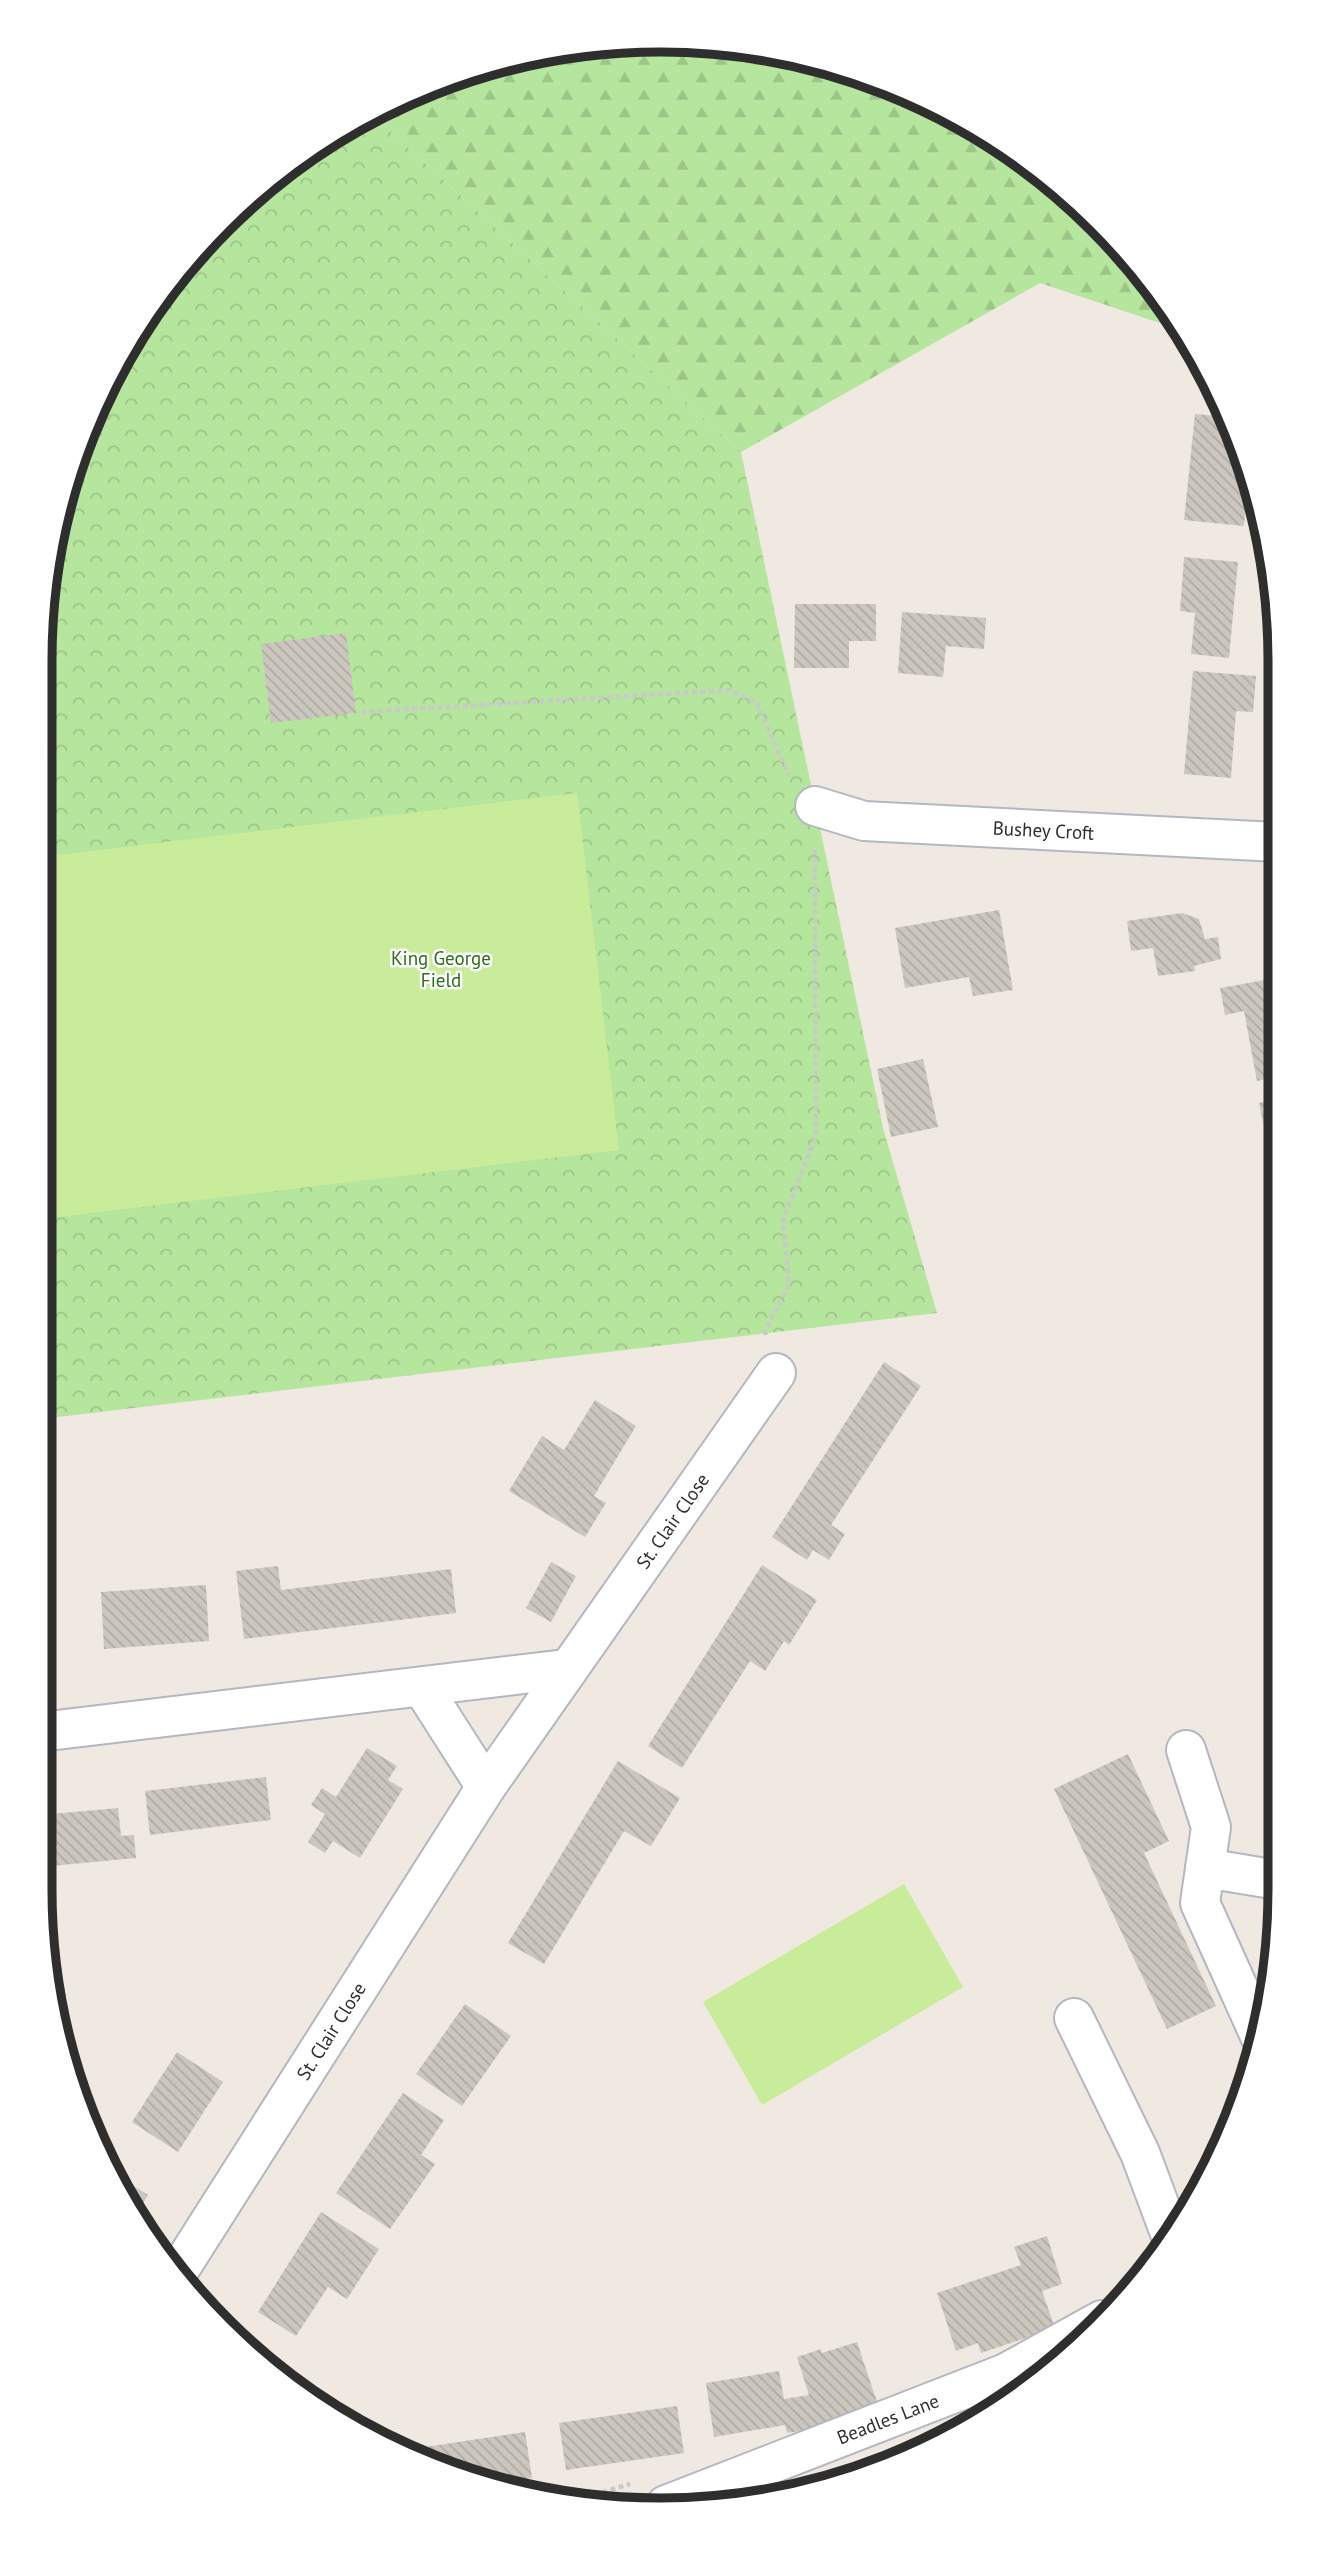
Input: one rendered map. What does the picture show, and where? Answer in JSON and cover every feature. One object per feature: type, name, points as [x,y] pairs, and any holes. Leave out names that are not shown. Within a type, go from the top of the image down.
[{"type":"street","name":"Bushey Croft","points":[[815,806],[864,821],[1268,842]]},
{"type":"street","name":"St. Clair Close","points":[[182,2265],[486,1787],[566,1669],[776,1373]]},
{"type":"street","points":[[52,1731],[566,1669]]},
{"type":"street","points":[[422,1687],[486,1787]]},
{"type":"street","points":[[1186,1749],[1211,1827],[1200,1903],[1253,2021]]},
{"type":"street","points":[[1205,1868],[1268,1878]]},
{"type":"street","points":[[1074,2018],[1140,2153],[1167,2225]]},
{"type":"street","name":"Beadles Lane","points":[[688,2497],[983,2383],[1065,2344]]},
{"type":"path","points":[[361,712],[730,690],[757,703],[795,792],[815,806],[816,1137],[783,1220],[789,1285],[765,1331],[776,1373]]},
{"type":"green space","points":[[660,52],[700,54],[779,64],[817,73],[855,85],[929,115],[998,155],[1030,178],[1090,230],[1117,259],[1167,325],[1040,283],[741,452],[379,121],[428,99],[503,73],[581,58]]},
{"type":"green space","name":"King George Field","points":[[379,121],[741,452],[883,1128],[937,1313],[52,1418],[52,660],[58,581],[73,503],[85,465],[115,391],[155,322],[178,290],[230,230],[259,203],[322,155]]},
{"type":"green space","points":[[577,793],[619,1150],[52,1218],[52,856]]},
{"type":"green space","points":[[904,1884],[963,1987],[762,2105],[703,2002]]},
{"type":"building","points":[[1195,414],[1216,416],[1246,501],[1244,526],[1184,520]]},
{"type":"building","points":[[1184,557],[1238,562],[1229,658],[1191,654],[1195,613],[1180,611]]},
{"type":"building","points":[[795,604],[876,604],[876,641],[849,641],[849,668],[794,668]]},
{"type":"building","points":[[902,612],[986,618],[984,649],[946,646],[943,677],[898,673]]},
{"type":"building","points":[[346,633],[356,713],[271,723],[261,644]]},
{"type":"building","points":[[1193,671],[1256,676],[1253,712],[1236,711],[1231,778],[1184,774]]},
{"type":"building","points":[[999,910],[1013,990],[973,996],[969,977],[905,988],[895,928]]},
{"type":"building","points":[[1182,913],[1199,919],[1205,939],[1218,937],[1221,959],[1194,966],[1195,971],[1158,976],[1153,948],[1131,951],[1127,921]]},
{"type":"building","points":[[1268,979],[1268,1079],[1257,1081],[1244,1011],[1225,1015],[1220,988]]},
{"type":"building","points":[[923,1059],[938,1127],[891,1137],[877,1069]]},
{"type":"building","points":[[1268,1101],[1268,1147],[1259,1103]]},
{"type":"building","points":[[884,1362],[921,1386],[831,1525],[845,1534],[829,1560],[813,1550],[807,1560],[772,1537]]},
{"type":"building","points":[[595,1400],[636,1426],[594,1496],[606,1503],[585,1537],[509,1491],[542,1436],[564,1450]]},
{"type":"building","points":[[551,1562],[576,1576],[551,1622],[526,1608]]},
{"type":"building","points":[[762,1565],[817,1600],[789,1645],[784,1641],[765,1671],[750,1661],[682,1768],[648,1746]]},
{"type":"building","points":[[278,1566],[281,1590],[451,1569],[456,1613],[244,1639],[236,1571]]},
{"type":"building","points":[[206,1585],[209,1641],[104,1649],[101,1592]]},
{"type":"building","points":[[367,1748],[397,1766],[388,1780],[403,1789],[360,1858],[333,1841],[325,1853],[308,1842],[325,1814],[311,1805],[322,1788],[336,1797]]},
{"type":"building","points":[[1128,1754],[1169,1841],[1144,1853],[1216,2006],[1167,2029],[1054,1789]]},
{"type":"building","points":[[618,1761],[680,1798],[651,1846],[624,1831],[544,1964],[508,1943]]},
{"type":"building","points":[[266,1777],[271,1820],[150,1835],[145,1791]]},
{"type":"building","points":[[118,1808],[121,1836],[134,1835],[136,1858],[52,1866],[52,1814]]},
{"type":"building","points":[[465,2004],[511,2036],[462,2106],[416,2074]]},
{"type":"building","points":[[177,2052],[223,2082],[178,2152],[132,2122]]},
{"type":"building","points":[[403,2093],[444,2120],[421,2155],[435,2164],[390,2229],[336,2193]]},
{"type":"building","points":[[128,2182],[148,2195],[141,2206]]},
{"type":"building","points":[[321,2212],[379,2249],[347,2299],[328,2287],[296,2336],[258,2312]]},
{"type":"building","points":[[1047,2236],[1062,2284],[1042,2291],[1055,2328],[981,2353],[978,2343],[956,2351],[937,2293],[1021,2265],[1014,2247]]},
{"type":"building","points":[[857,2342],[879,2408],[820,2424],[821,2428],[787,2433],[785,2425],[714,2437],[706,2383],[779,2371],[784,2399],[809,2395],[797,2357],[821,2349],[822,2353]]},
{"type":"building","points":[[677,2406],[684,2453],[566,2470],[559,2423]]},
{"type":"building","points":[[525,2432],[532,2478],[517,2480],[503,2477],[420,2448]]}]
